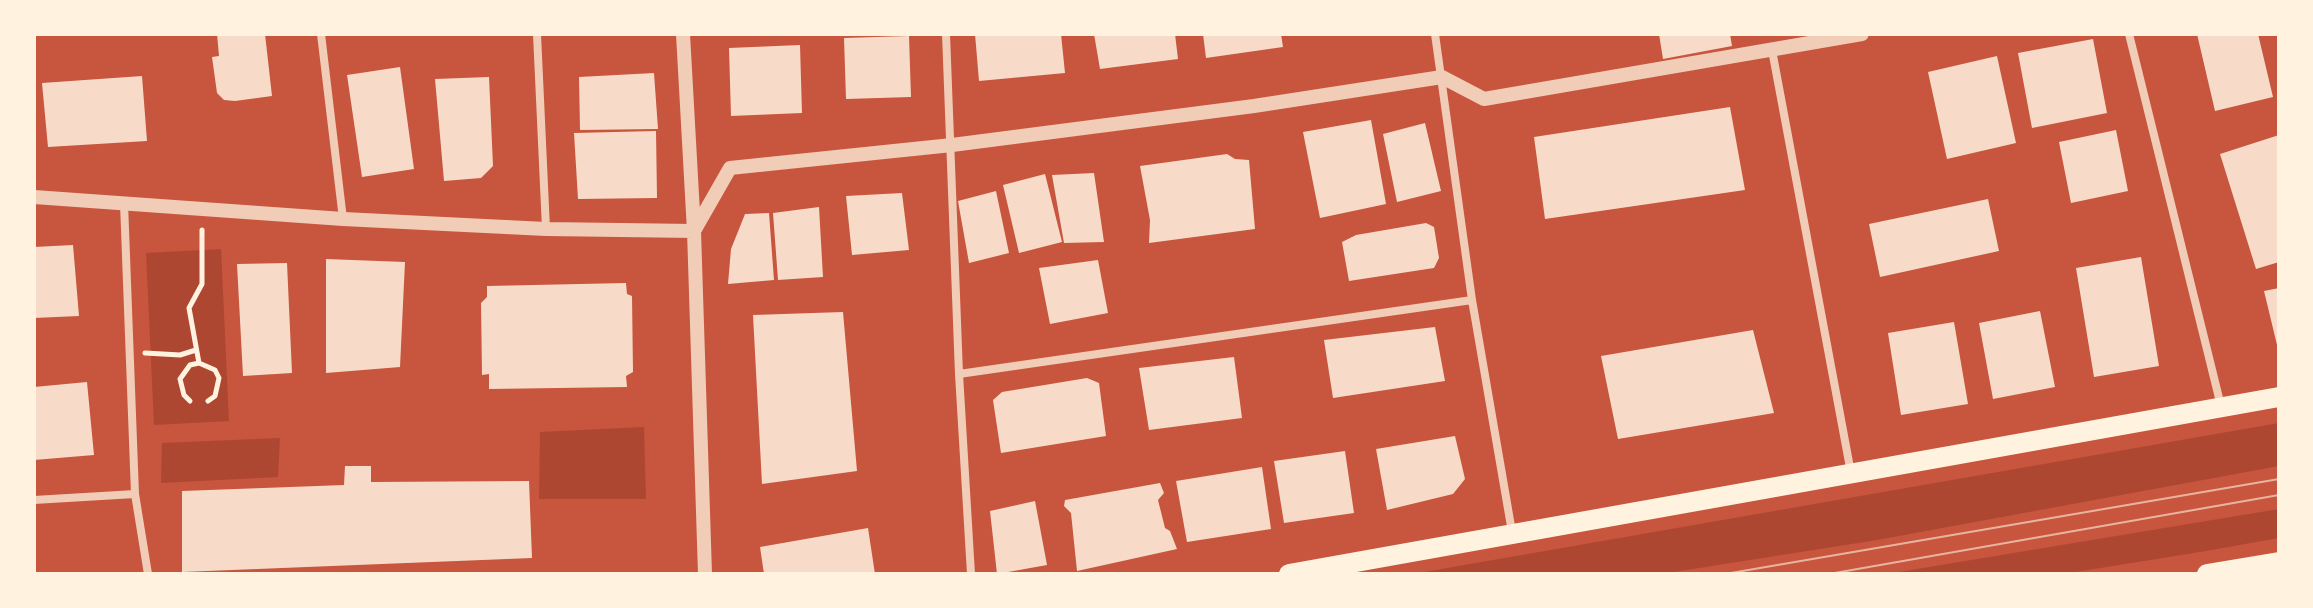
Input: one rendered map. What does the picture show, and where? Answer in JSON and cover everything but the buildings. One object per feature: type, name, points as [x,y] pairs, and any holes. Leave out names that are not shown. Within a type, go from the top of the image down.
[{"type":"main road","points":[[1289,574],[2279,397]]},
{"type":"main road","points":[[2207,574],[2279,562]]},
{"type":"street","points":[[321,34],[343,219]]},
{"type":"street","points":[[537,34],[546,229]]},
{"type":"street","points":[[683,34],[694,231],[705,574]]},
{"type":"street","points":[[946,34],[959,374],[971,574]]},
{"type":"street","points":[[1435,34],[1472,300],[1512,533]]},
{"type":"street","points":[[694,231],[730,168],[952,145],[1254,106],[1442,77],[1484,99],[1862,34]]},
{"type":"street","points":[[2129,34],[2221,407]]},
{"type":"street","points":[[1772,50],[1851,473]]},
{"type":"street","points":[[34,197],[343,219],[546,229],[694,231]]},
{"type":"street","points":[[124,203],[135,494],[148,574]]},
{"type":"street","points":[[959,374],[1472,300]]},
{"type":"street","points":[[34,500],[135,494]]},
{"type":"path","points":[[199,363],[196,330],[189,321],[189,308],[202,284],[204,209]]},
{"type":"path","points":[[129,352],[180,355],[196,350]]},
{"type":"path","points":[[190,401],[180,387],[180,379],[190,365],[199,363],[215,370],[219,378],[215,396],[208,401]]},
{"type":"shaded area","points":[[221,249],[229,421],[154,425],[146,253]]},
{"type":"shaded area","points":[[2279,423],[2279,466],[1877,540],[1661,574],[1413,574]]},
{"type":"shaded area","points":[[644,427],[646,499],[539,499],[540,432]]},
{"type":"shaded area","points":[[280,438],[278,477],[161,483],[162,443]]},
{"type":"shaded area","points":[[2279,509],[2279,538],[2206,551],[2063,574],[1887,574]]},
{"type":"tram line","points":[[1725,574],[2279,479]]},
{"type":"tram line","points":[[1829,574],[2279,495]]}]
